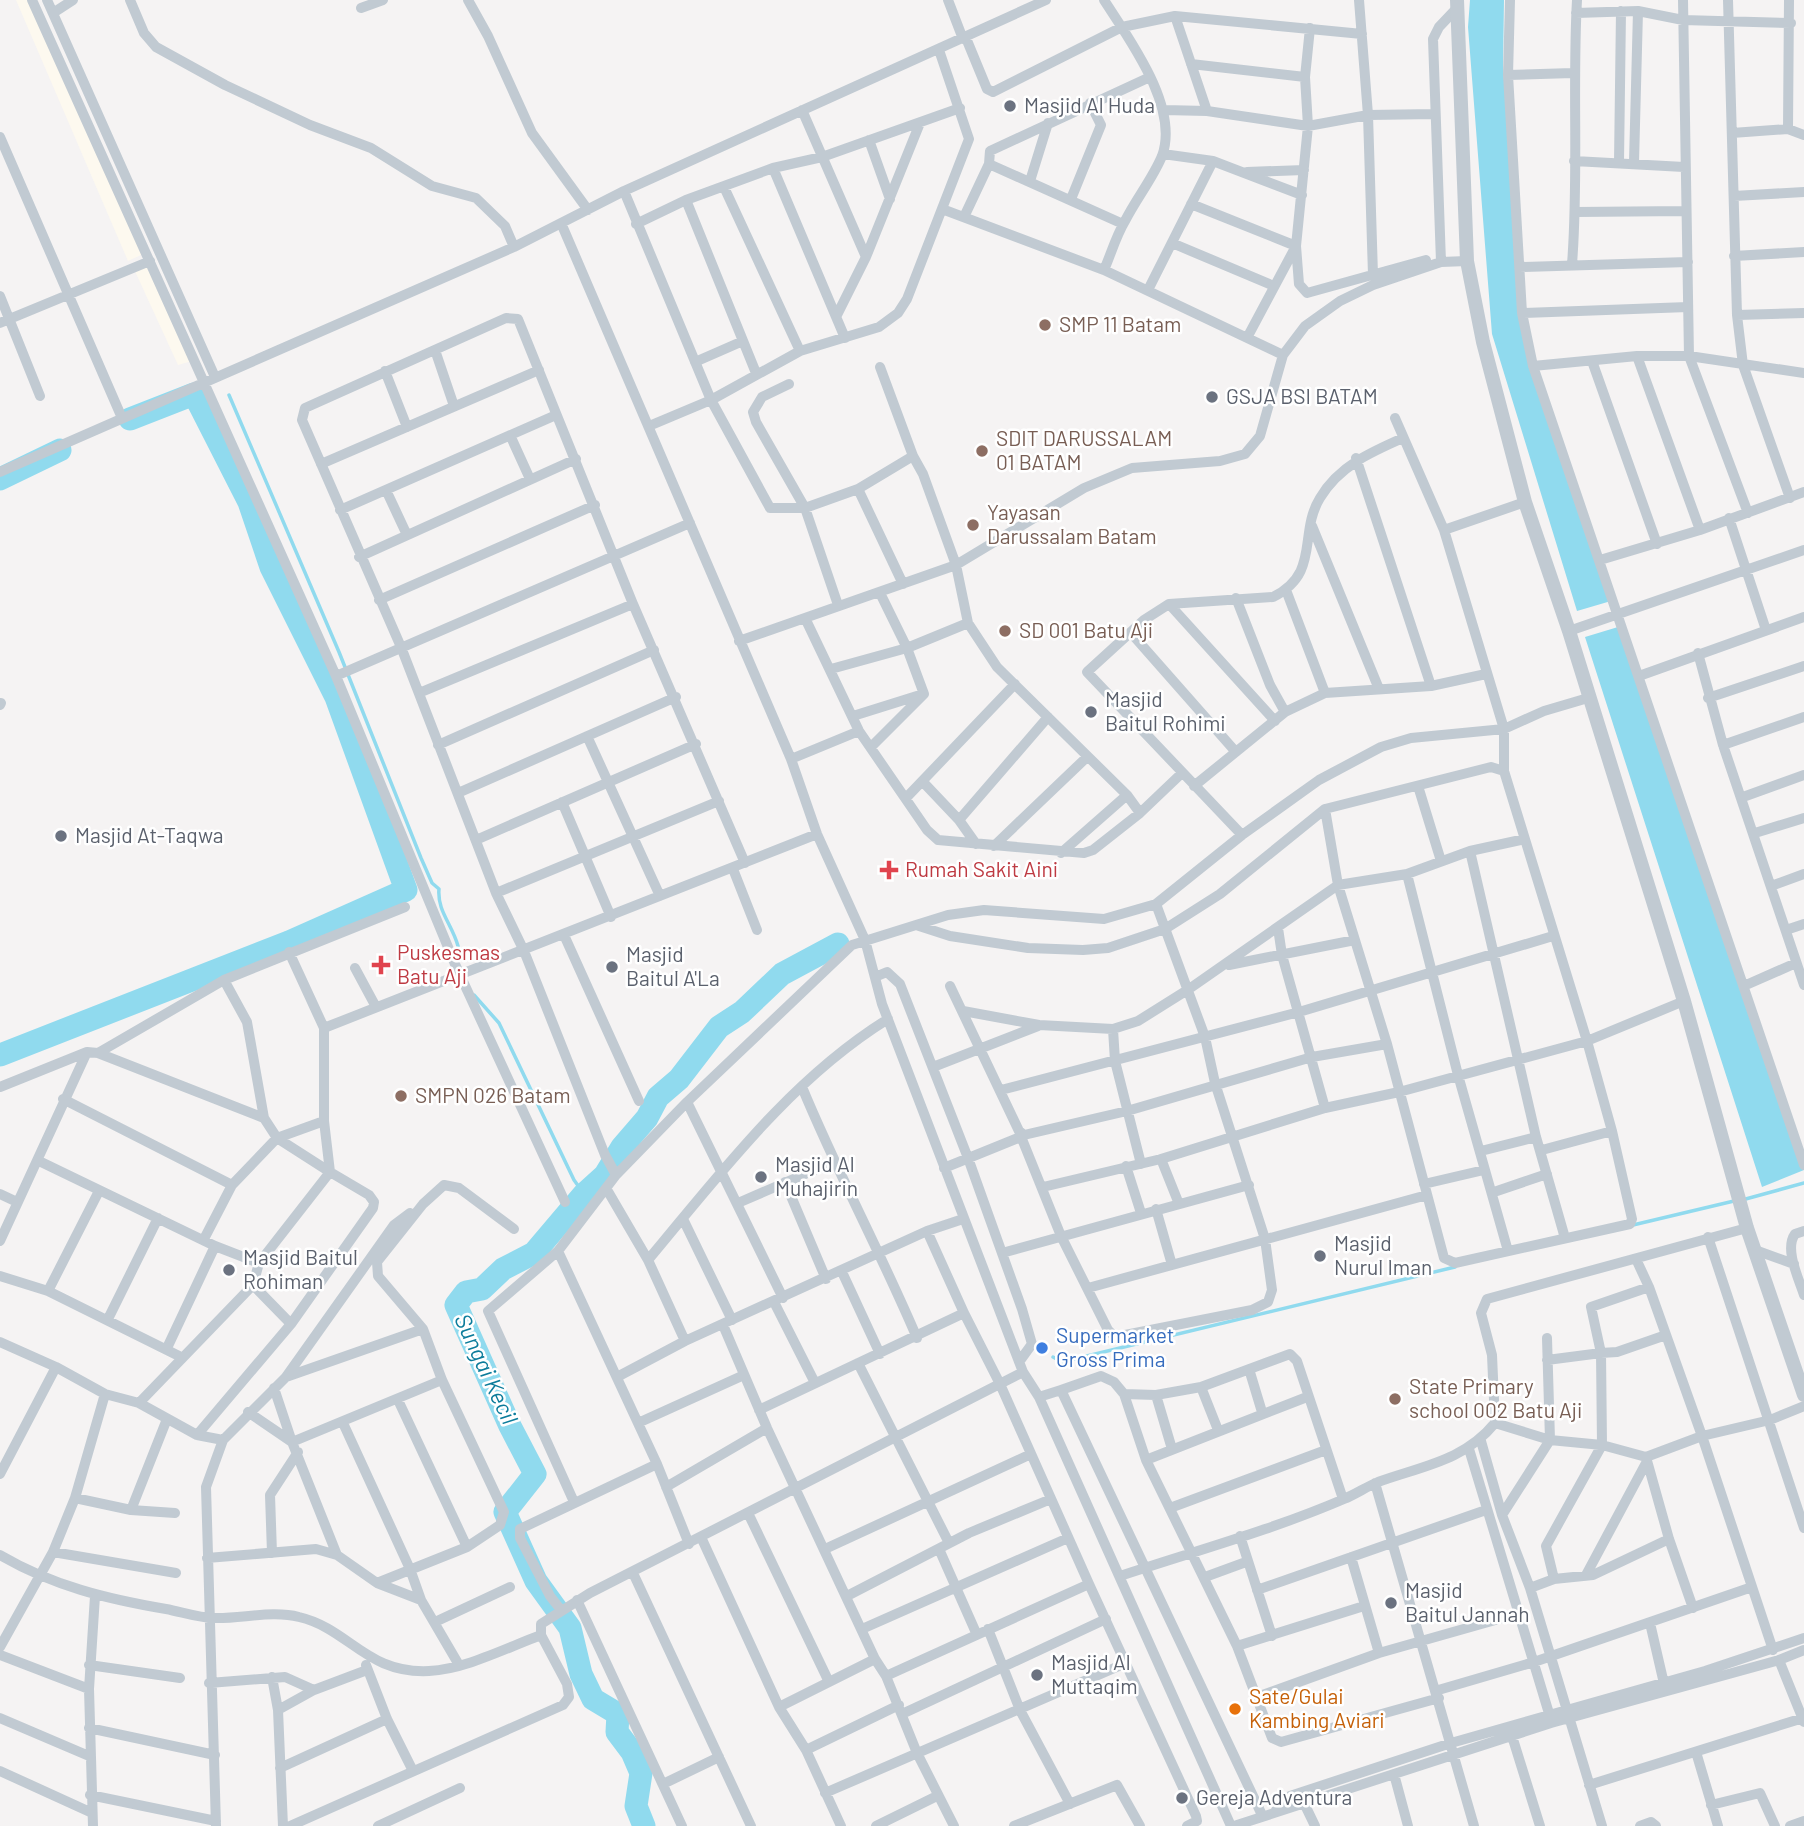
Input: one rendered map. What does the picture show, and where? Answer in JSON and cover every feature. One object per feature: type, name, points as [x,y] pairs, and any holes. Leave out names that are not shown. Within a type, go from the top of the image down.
[{"type":"street","points":[[32,0],[202,383],[343,673],[460,973],[565,1202]]},
{"type":"street","points":[[47,0],[215,377]]},
{"type":"street","points":[[53,13],[74,0]]},
{"type":"street","points":[[130,0],[144,33],[156,47],[225,85],[310,125],[371,148],[432,186],[475,198],[505,226],[514,247]]},
{"type":"street","points":[[361,8],[383,0]]},
{"type":"street","points":[[468,0],[488,36],[531,133],[588,210]]},
{"type":"street","points":[[948,0],[987,89],[993,92],[1122,27],[1175,16],[1362,34]]},
{"type":"street","points":[[0,472],[514,247],[624,191],[1046,0]]},
{"type":"street","points":[[1104,0],[1150,77],[1164,110],[1163,154],[1123,224],[1104,271]]},
{"type":"street","points":[[1359,0],[1368,115],[1373,275]]},
{"type":"street","points":[[1510,0],[1508,75],[1522,313],[1533,366],[1600,559],[1616,616],[1746,985],[1804,1165]]},
{"type":"street","points":[[1572,264],[1576,212],[1573,73],[1577,0]]},
{"type":"street","points":[[1683,0],[1689,356],[1748,513]]},
{"type":"street","points":[[1728,0],[1734,256],[1743,365],[1790,498]]},
{"type":"street","points":[[1788,130],[1791,23],[1789,0]]},
{"type":"street","points":[[1441,259],[1433,39],[1457,4]]},
{"type":"street","points":[[1457,4],[1467,261],[1483,342],[1525,502],[1569,631],[1684,1001],[1742,1212],[1804,1395]]},
{"type":"street","points":[[1619,162],[1621,11]]},
{"type":"street","points":[[1576,13],[1638,11],[1683,20],[1791,23]]},
{"type":"street","points":[[1634,162],[1638,11]]},
{"type":"street","points":[[1175,16],[1207,111]]},
{"type":"street","points":[[1310,29],[1305,77],[1308,126],[1296,246],[1298,284],[1303,291],[1441,259],[1467,261]]},
{"type":"street","points":[[649,426],[711,400],[800,351],[879,327],[898,313],[907,299],[969,139],[939,50]]},
{"type":"street","points":[[1191,64],[1305,77]]},
{"type":"street","points":[[1508,75],[1573,73]]},
{"type":"street","points":[[964,217],[989,164],[990,151],[1150,77]]},
{"type":"street","points":[[1071,199],[1101,125],[1090,103]]},
{"type":"street","points":[[636,224],[686,200],[773,168],[960,108]]},
{"type":"street","points":[[803,110],[866,257]]},
{"type":"street","points":[[1164,110],[1207,111],[1308,126],[1368,115],[1435,114]]},
{"type":"street","points":[[836,317],[866,257],[920,123]]},
{"type":"street","points":[[1030,181],[1048,123]]},
{"type":"street","points":[[1732,133],[1788,130],[1804,135]]},
{"type":"street","points":[[0,137],[122,418]]},
{"type":"street","points":[[869,139],[890,199]]},
{"type":"street","points":[[1163,154],[1213,161],[1302,195]]},
{"type":"street","points":[[1148,290],[1213,161]]},
{"type":"street","points":[[1574,161],[1634,162],[1684,167]]},
{"type":"street","points":[[989,164],[1123,224]]},
{"type":"street","points":[[773,168],[845,338]]},
{"type":"street","points":[[1241,172],[1304,170]]},
{"type":"street","points":[[724,187],[800,351]]},
{"type":"street","points":[[624,191],[711,400],[770,508],[805,508],[858,489],[913,456]]},
{"type":"street","points":[[1734,196],[1804,192]]},
{"type":"street","points":[[686,200],[756,373]]},
{"type":"street","points":[[1191,204],[1296,246]]},
{"type":"street","points":[[942,209],[1104,271],[1248,335],[1283,355]]},
{"type":"street","points":[[1576,212],[1686,211]]},
{"type":"street","points":[[561,223],[792,759],[817,834],[865,940],[888,1018],[1021,1367],[1039,1397],[1233,1826],[1394,1774],[1452,1748],[1512,1736],[1550,1719]]},
{"type":"street","points":[[1172,243],[1274,286]]},
{"type":"street","points":[[1248,335],[1296,246]]},
{"type":"street","points":[[1734,256],[1804,252]]},
{"type":"street","points":[[739,641],[956,565],[1084,488],[1132,468],[1220,461],[1245,454],[1260,436],[1283,355],[1305,326],[1340,301],[1373,285],[1441,259]]},
{"type":"street","points":[[5,321],[150,261]]},
{"type":"street","points":[[1520,267],[1688,262]]},
{"type":"street","points":[[0,296],[5,321],[40,396]]},
{"type":"street","points":[[1522,313],[1688,307]]},
{"type":"street","points":[[1737,315],[1804,313]]},
{"type":"street","points":[[614,1172],[524,951],[496,892],[401,648],[359,557],[302,420],[302,411],[506,318],[515,317],[521,322],[633,604],[676,697],[746,863]]},
{"type":"street","points":[[695,362],[743,341]]},
{"type":"street","points":[[435,350],[454,406]]},
{"type":"street","points":[[1533,366],[1637,356],[1689,356],[1804,373]]},
{"type":"street","points":[[1637,356],[1700,530]]},
{"type":"street","points":[[1592,361],[1657,544]]},
{"type":"street","points":[[880,367],[956,565],[968,623],[997,667],[1127,795],[1140,813]]},
{"type":"street","points":[[321,464],[538,370]]},
{"type":"street","points":[[385,371],[407,427]]},
{"type":"street","points":[[789,384],[762,397],[753,412],[756,422],[805,508],[838,605]]},
{"type":"street","points":[[340,510],[556,415]]},
{"type":"street","points":[[1325,809],[1338,885],[1387,1044],[1442,1255],[1447,1261],[1455,1263],[1632,1222],[1612,1130],[1587,1041],[1504,771],[1504,729],[1444,530],[1395,418]]},
{"type":"street","points":[[510,435],[530,480]]},
{"type":"street","points":[[1242,835],[1087,672],[1144,620],[1169,604],[1273,597],[1286,590],[1302,570],[1308,553],[1310,523],[1320,497],[1356,458],[1403,438]]},
{"type":"street","points":[[1356,458],[1431,686]]},
{"type":"street","points":[[359,557],[576,459]]},
{"type":"street","points":[[858,489],[903,584]]},
{"type":"street","points":[[386,490],[407,535]]},
{"type":"street","points":[[1600,559],[1700,530],[1804,492]]},
{"type":"street","points":[[1444,530],[1525,502]]},
{"type":"street","points":[[379,600],[595,505]]},
{"type":"street","points":[[1728,519],[1748,570],[1766,630]]},
{"type":"street","points":[[343,673],[690,523]]},
{"type":"street","points":[[1310,523],[1379,689]]},
{"type":"street","points":[[1569,631],[1804,550]]},
{"type":"street","points":[[1286,590],[1325,693]]},
{"type":"street","points":[[880,593],[907,648],[924,694]]},
{"type":"street","points":[[1237,598],[1270,685],[1285,712]]},
{"type":"street","points":[[419,693],[633,604]]},
{"type":"street","points":[[1169,604],[1275,721]]},
{"type":"street","points":[[1639,676],[1804,617]]},
{"type":"street","points":[[805,618],[859,731],[932,836],[947,843],[1061,853],[1093,850],[1140,813],[1182,773]]},
{"type":"street","points":[[831,669],[907,648],[968,623]]},
{"type":"street","points":[[1131,633],[1235,751]]},
{"type":"street","points":[[438,745],[654,650]]},
{"type":"street","points":[[1698,653],[1708,698],[1723,745],[1803,980]]},
{"type":"street","points":[[1708,698],[1804,666]]},
{"type":"street","points":[[1194,786],[1285,712],[1325,693],[1431,686],[1486,674]]},
{"type":"street","points":[[906,798],[1016,684]]},
{"type":"street","points":[[853,716],[924,694]]},
{"type":"street","points":[[871,747],[924,694]]},
{"type":"street","points":[[458,793],[676,697]]},
{"type":"street","points":[[574,1502],[488,1311],[558,1251],[606,1188],[614,1172],[852,945],[948,915],[984,911],[1104,919],[1156,904],[1242,835],[1319,780],[1381,747],[1412,738],[1504,729],[1544,711],[1588,698]]},
{"type":"street","points":[[959,820],[1048,716]]},
{"type":"street","points":[[1723,745],[1804,717]]},
{"type":"street","points":[[792,759],[859,731]]},
{"type":"street","points":[[587,736],[660,896]]},
{"type":"street","points":[[476,840],[696,744]]},
{"type":"street","points":[[995,846],[1087,757]]},
{"type":"street","points":[[916,925],[950,936],[1028,948],[1108,948],[1165,929],[1220,894],[1325,809],[1491,767],[1504,771]]},
{"type":"street","points":[[1742,797],[1804,775]]},
{"type":"street","points":[[923,782],[959,820],[976,844]]},
{"type":"street","points":[[1418,786],[1441,861]]},
{"type":"street","points":[[1061,853],[1127,795]]},
{"type":"street","points":[[496,892],[719,801]]},
{"type":"street","points":[[562,802],[611,917]]},
{"type":"street","points":[[1755,833],[1804,818]]},
{"type":"street","points":[[324,1028],[817,834]]},
{"type":"street","points":[[963,1012],[1039,1025],[1113,1029],[1138,1021],[1189,989],[1338,885],[1407,874],[1470,851],[1525,839]]},
{"type":"street","points":[[1470,851],[1536,1137],[1566,1238]]},
{"type":"street","points":[[733,869],[757,930]]},
{"type":"street","points":[[1407,874],[1458,1075],[1484,1171],[1494,1192],[1508,1251]]},
{"type":"street","points":[[1771,886],[1804,874]]},
{"type":"street","points":[[944,1168],[1020,1138],[1043,1187],[1061,1236],[1108,1330],[1115,1337],[1259,1308],[1269,1302],[1272,1290],[1265,1239],[1234,1135],[1215,1083],[1205,1037],[1156,904]]},
{"type":"street","points":[[0,1087],[92,1052],[225,980],[405,907]]},
{"type":"street","points":[[1786,930],[1804,924]]},
{"type":"street","points":[[1278,928],[1282,955],[1325,1108]]},
{"type":"street","points":[[564,935],[639,1101]]},
{"type":"street","points":[[1002,1090],[1299,1012],[1553,936]]},
{"type":"street","points":[[1223,966],[1355,940]]},
{"type":"street","points":[[138,1403],[253,1285],[259,1263],[330,1172],[324,1121],[324,1028],[289,952]]},
{"type":"street","points":[[1746,985],[1796,963]]},
{"type":"street","points":[[355,968],[376,1007]]},
{"type":"street","points":[[0,1555],[40,1576],[95,1597],[211,1618],[298,1616],[319,1624],[364,1656],[400,1670],[430,1671],[459,1665],[541,1630],[560,1610],[578,1600],[1000,1384],[1021,1367],[1032,1343],[968,1158],[900,984],[887,972],[875,977]]},
{"type":"street","points":[[197,1435],[291,1324],[373,1208],[374,1202],[369,1195],[277,1138],[264,1118],[247,1022],[225,980]]},
{"type":"street","points":[[950,986],[979,1049],[1002,1090],[1019,1131],[1024,1135],[1127,1111],[1311,1057],[1387,1044]]},
{"type":"street","points":[[1043,1187],[1161,1159],[1325,1108],[1399,1092],[1587,1041],[1684,1001]]},
{"type":"street","points":[[648,1260],[722,1170],[802,1087],[888,1018]]},
{"type":"street","points":[[933,1068],[1039,1025]]},
{"type":"street","points":[[1113,1029],[1115,1061],[1141,1164]]},
{"type":"street","points":[[0,1241],[39,1161],[63,1099],[92,1052]]},
{"type":"street","points":[[92,1052],[264,1118]]},
{"type":"street","points":[[802,1087],[833,1161],[881,1253],[917,1338]]},
{"type":"street","points":[[63,1099],[232,1185]]},
{"type":"street","points":[[687,1102],[738,1203],[814,1381]]},
{"type":"street","points":[[204,1239],[232,1185],[277,1138],[324,1121]]},
{"type":"street","points":[[1542,1150],[1612,1130]]},
{"type":"street","points":[[1481,1152],[1536,1137]]},
{"type":"street","points":[[1161,1159],[1179,1204]]},
{"type":"street","points":[[39,1161],[215,1246],[259,1263]]},
{"type":"street","points":[[738,1203],[833,1161]]},
{"type":"street","points":[[1126,1166],[1141,1213]]},
{"type":"street","points":[[1088,1288],[1265,1239],[1484,1171]]},
{"type":"street","points":[[1494,1192],[1547,1174]]},
{"type":"street","points":[[785,1182],[826,1279]]},
{"type":"street","points":[[90,1795],[216,1824],[215,1755],[209,1683],[211,1618],[206,1486],[223,1440],[285,1377],[394,1225],[440,1186],[449,1184],[513,1229]]},
{"type":"street","points":[[1002,1253],[1249,1185]]},
{"type":"street","points":[[606,1188],[648,1260],[685,1341]]},
{"type":"street","points":[[48,1291],[99,1191]]},
{"type":"street","points":[[0,1194],[17,1202]]},
{"type":"street","points":[[377,1583],[467,1547],[500,1525],[504,1512],[442,1380],[424,1329],[378,1276],[376,1267],[423,1203]]},
{"type":"street","points":[[1156,1209],[1172,1265]]},
{"type":"street","points":[[108,1319],[158,1218]]},
{"type":"street","points":[[683,1219],[728,1322],[744,1375],[767,1428],[875,1659],[886,1676],[937,1796],[954,1826]]},
{"type":"street","points":[[617,1377],[685,1341],[842,1272],[927,1231],[963,1219]]},
{"type":"street","points":[[1120,1576],[1194,1553],[1343,1499],[1376,1483],[1454,1457],[1480,1441],[1495,1423],[1492,1355],[1481,1313],[1483,1303],[1492,1298],[1747,1228]]},
{"type":"street","points":[[927,1231],[964,1314],[1000,1384],[1088,1584],[1196,1816],[1196,1821],[1187,1826]]},
{"type":"street","points":[[1804,1231],[1791,1239],[1794,1264],[1804,1294]]},
{"type":"street","points":[[1708,1237],[1804,1528]]},
{"type":"street","points":[[167,1348],[215,1246]]},
{"type":"street","points":[[1755,1250],[1794,1264]]},
{"type":"street","points":[[558,1251],[657,1464],[689,1544]]},
{"type":"street","points":[[1589,1785],[1803,1720],[1776,1655],[1650,1287],[1636,1259]]},
{"type":"street","points":[[842,1272],[880,1354]]},
{"type":"street","points":[[0,1276],[48,1291],[181,1357]]},
{"type":"street","points":[[253,1285],[291,1324]]},
{"type":"street","points":[[1554,1579],[1546,1546],[1602,1445],[1601,1353],[1591,1307],[1650,1287]]},
{"type":"street","points":[[759,1410],[814,1381],[917,1338],[964,1314]]},
{"type":"street","points":[[285,1377],[424,1329]]},
{"type":"street","points":[[1547,1360],[1617,1352],[1666,1335]]},
{"type":"street","points":[[1502,1515],[1550,1440],[1547,1338]]},
{"type":"street","points":[[0,1342],[57,1367],[105,1394],[138,1403],[197,1435],[223,1440]]},
{"type":"street","points":[[1124,1394],[1156,1395],[1201,1387],[1290,1354],[1297,1361],[1343,1499]]},
{"type":"street","points":[[858,1363],[928,1501],[957,1589],[977,1635]]},
{"type":"street","points":[[0,1474],[57,1367]]},
{"type":"street","points":[[1249,1369],[1262,1412]]},
{"type":"street","points":[[638,1423],[744,1375]]},
{"type":"street","points":[[1039,1397],[1101,1376],[1114,1382],[1124,1394],[1146,1460],[1194,1553],[1237,1646],[1272,1738],[1281,1742],[1437,1694],[1752,1587]]},
{"type":"street","points":[[272,1553],[270,1495],[295,1447],[442,1380]]},
{"type":"street","points":[[1201,1387],[1218,1430]]},
{"type":"street","points":[[274,1388],[337,1555]]},
{"type":"street","points":[[1061,1390],[1262,1815]]},
{"type":"street","points":[[0,1647],[53,1552],[75,1499],[105,1394]]},
{"type":"street","points":[[1156,1395],[1171,1449]]},
{"type":"street","points":[[1146,1460],[1307,1396]]},
{"type":"street","points":[[398,1400],[467,1547]]},
{"type":"street","points":[[1586,1575],[1646,1460],[1702,1436],[1770,1420],[1804,1406]]},
{"type":"street","points":[[248,1412],[295,1447]]},
{"type":"street","points":[[131,1510],[167,1419]]},
{"type":"street","points":[[343,1423],[410,1569],[421,1600],[459,1665]]},
{"type":"street","points":[[1495,1423],[1550,1440],[1602,1445],[1646,1460]]},
{"type":"street","points":[[666,1487],[767,1428]]},
{"type":"street","points":[[1480,1441],[1502,1515],[1530,1588],[1602,1826]]},
{"type":"street","points":[[1469,1449],[1550,1719]]},
{"type":"street","points":[[1170,1508],[1326,1450]]},
{"type":"street","points":[[825,1549],[1031,1454]]},
{"type":"street","points":[[1646,1460],[1693,1608]]},
{"type":"street","points":[[560,1610],[550,1596],[519,1532],[522,1526],[657,1464]]},
{"type":"street","points":[[1376,1483],[1474,1826]]},
{"type":"street","points":[[75,1499],[131,1510],[175,1513]]},
{"type":"street","points":[[847,1597],[944,1546],[1051,1499]]},
{"type":"street","points":[[1257,1590],[1486,1510]]},
{"type":"street","points":[[748,1513],[829,1682]]},
{"type":"street","points":[[1240,1536],[1246,1562],[1272,1636]]},
{"type":"street","points":[[701,1537],[779,1707],[806,1750],[841,1826]]},
{"type":"street","points":[[862,1629],[1068,1538]]},
{"type":"street","points":[[1530,1588],[1554,1579],[1586,1575],[1669,1539]]},
{"type":"street","points":[[207,1558],[316,1549],[337,1555],[377,1583],[421,1600]]},
{"type":"street","points":[[53,1552],[176,1573]]},
{"type":"street","points":[[1351,1557],[1379,1653]]},
{"type":"street","points":[[1205,1577],[1246,1562]]},
{"type":"street","points":[[633,1573],[751,1826]]},
{"type":"street","points":[[886,1676],[1088,1584]]},
{"type":"street","points":[[435,1622],[510,1587]]},
{"type":"street","points":[[93,1826],[90,1812],[89,1665],[95,1597]]},
{"type":"street","points":[[578,1600],[682,1826]]},
{"type":"street","points":[[1237,1646],[1364,1606]]},
{"type":"street","points":[[1257,1697],[1379,1653],[1520,1614]]},
{"type":"street","points":[[806,1750],[1003,1667],[1106,1619]]},
{"type":"street","points":[[1650,1623],[1665,1687]]},
{"type":"street","points":[[988,1629],[1020,1710],[1070,1804]]},
{"type":"street","points":[[290,1826],[567,1702],[567,1684],[541,1630]]},
{"type":"street","points":[[1776,1655],[1804,1638]]},
{"type":"street","points":[[1276,1810],[1290,1796],[1569,1713],[1776,1655],[1804,1650]]},
{"type":"street","points":[[0,1655],[89,1689]]},
{"type":"street","points":[[364,1656],[387,1719],[413,1771]]},
{"type":"street","points":[[779,1707],[875,1659]]},
{"type":"street","points":[[825,1793],[1126,1663]]},
{"type":"street","points":[[89,1665],[180,1678]]},
{"type":"street","points":[[278,1710],[314,1690],[368,1670]]},
{"type":"street","points":[[209,1683],[272,1677],[298,1681],[314,1690]]},
{"type":"street","points":[[272,1677],[278,1710],[283,1826]]},
{"type":"street","points":[[0,1718],[89,1756]]},
{"type":"street","points":[[280,1768],[387,1719]]},
{"type":"street","points":[[89,1728],[215,1755]]},
{"type":"street","points":[[1512,1736],[1539,1826]]},
{"type":"street","points":[[1696,1752],[1718,1826]]},
{"type":"street","points":[[663,1784],[719,1757]]},
{"type":"street","points":[[0,1771],[90,1812]]},
{"type":"street","points":[[1394,1774],[1408,1826]]},
{"type":"street","points":[[1014,1826],[1116,1785],[1140,1826]]},
{"type":"street","points":[[378,1826],[460,1788]]},
{"type":"street","points":[[1711,1805],[1760,1793],[1775,1826]]},
{"type":"street","points":[[876,1826],[937,1796]]},
{"type":"street","points":[[1304,1803],[1315,1826]]},
{"type":"street","points":[[1790,1826],[1804,1821]]},
{"type":"street","points":[[1640,1826],[1651,1822],[1656,1826]]},
{"type":"shaded area","points":[[16,0],[30,0],[143,254],[128,261]]},
{"type":"shaded area","points":[[148,264],[192,361],[178,365],[134,269]]},
{"type":"water","points":[[1470,0],[1504,0],[1503,66],[1522,334],[1611,601],[1577,611],[1492,334],[1468,27]]},
{"type":"water","points":[[1618,627],[1804,1170],[1762,1187],[1585,637]]},
{"type":"waterway","points":[[0,1055],[289,942],[406,890],[336,697],[271,567],[249,502],[194,394],[130,419]]},
{"type":"waterway","points":[[229,395],[339,652],[421,858],[432,883],[439,889],[440,904],[458,946]]},
{"type":"waterway","points":[[0,479],[60,450]]},
{"type":"waterway","name":"Sungai Kecil","points":[[644,1826],[636,1806],[641,1773],[632,1752],[617,1732],[618,1714],[593,1699],[581,1674],[570,1628],[536,1581],[505,1512],[535,1474],[510,1426],[456,1305],[466,1292],[482,1289],[503,1269],[534,1253],[584,1194],[605,1175],[622,1147],[647,1118],[658,1097],[679,1079],[719,1027],[742,1012],[782,974],[838,944]]},
{"type":"waterway","points":[[474,995],[499,1023],[574,1180],[584,1194]]},
{"type":"waterway","points":[[1742,1200],[1804,1183]]},
{"type":"waterway","points":[[1633,1225],[1734,1201]]},
{"type":"waterway","points":[[1053,1357],[1062,1362],[1455,1267]]},
{"type":"place","name":"Masjid Al Huda","points":[[1010,106]]},
{"type":"place","name":"SMP 11 Batam","points":[[1045,325]]},
{"type":"place","name":"GSJA BSI BATAM","points":[[1212,397]]},
{"type":"place","name":"SDIT DARUSSALAM 01 BATAM","points":[[982,451]]},
{"type":"place","name":"Yayasan Darussalam Batam","points":[[973,525]]},
{"type":"place","name":"SD 001 Batu Aji","points":[[1005,631]]},
{"type":"place","name":"Masjid Baitul Rohimi","points":[[1091,712]]},
{"type":"place","name":"Masjid At-Taqwa","points":[[61,836]]},
{"type":"place","name":"Rumah Sakit Aini","points":[[889,870]]},
{"type":"place","name":"Puskesmas Batu Aji","points":[[381,965]]},
{"type":"place","name":"Masjid Baitul A'La","points":[[612,967]]},
{"type":"place","name":"SMPN 026 Batam","points":[[401,1096]]},
{"type":"place","name":"Masjid Al Muhajirin","points":[[761,1177]]},
{"type":"place","name":"Masjid Nurul Iman","points":[[1320,1256]]},
{"type":"place","name":"Masjid Baitul Rohiman","points":[[229,1270]]},
{"type":"place","name":"Supermarket Gross Prima","points":[[1042,1348]]},
{"type":"place","name":"State Primary school 002 Batu Aji","points":[[1395,1399]]},
{"type":"place","name":"Masjid Baitul Jannah","points":[[1391,1603]]},
{"type":"place","name":"Masjid Al Muttaqim","points":[[1037,1675]]},
{"type":"place","name":"Sate/Gulai Kambing Aviari","points":[[1235,1709]]},
{"type":"place","name":"Gereja Adventura","points":[[1182,1798]]}]
